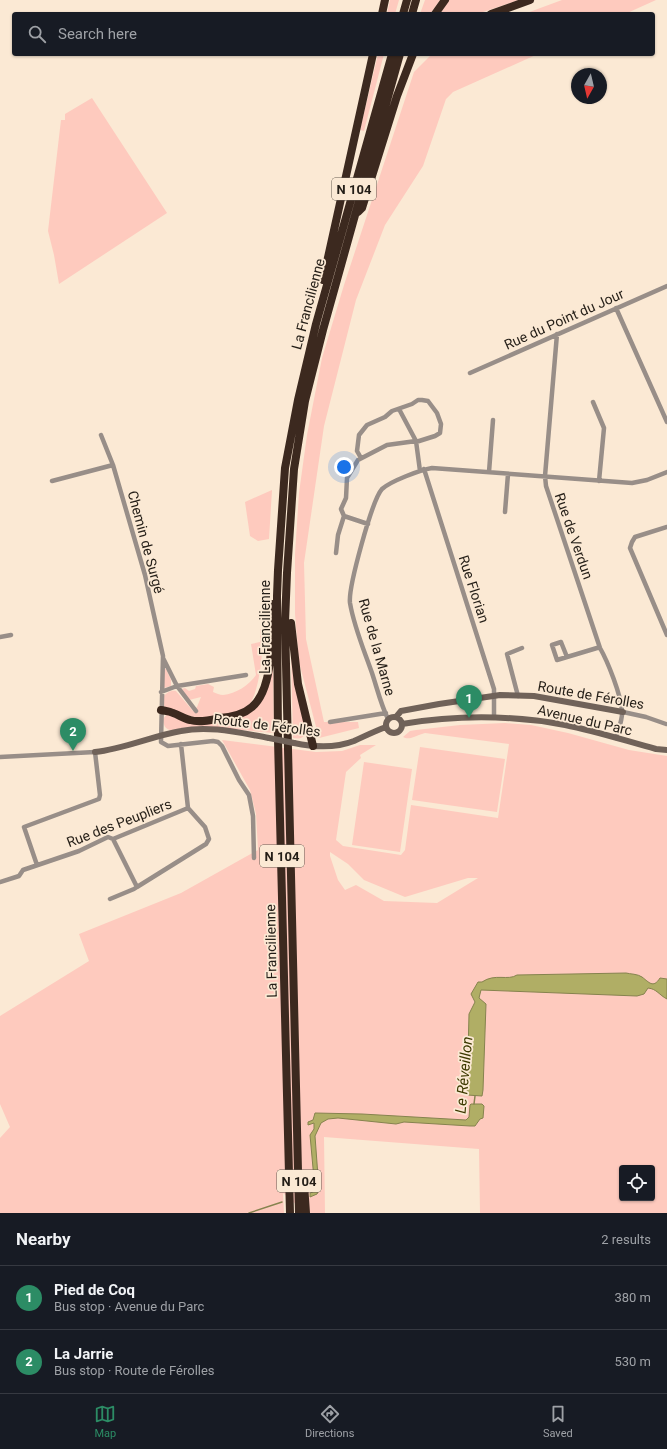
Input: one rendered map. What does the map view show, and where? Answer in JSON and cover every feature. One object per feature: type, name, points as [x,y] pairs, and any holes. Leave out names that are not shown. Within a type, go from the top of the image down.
[{"type":"highway","points":[[382,12],[385,0]]},
{"type":"highway","points":[[404,12],[407,0]]},
{"type":"highway","points":[[413,12],[416,0]]},
{"type":"highway","points":[[436,12],[445,0]]},
{"type":"highway","points":[[497,12],[530,0]]},
{"type":"highway","points":[[316,324],[314,314],[373,56]]},
{"type":"highway","name":"La Francilienne","points":[[290,1213],[278,740],[278,570],[285,468],[298,400],[316,324],[391,56]]},
{"type":"highway","name":"La Francilienne","points":[[299,1213],[285,622],[294,469],[305,401],[322,330],[399,56]]},
{"type":"highway","points":[[354,217],[362,208],[397,96],[412,56]]},
{"type":"highway","points":[[406,70],[416,56]]},
{"type":"highway","points":[[161,710],[172,712],[196,721],[233,717],[243,713],[253,706],[261,696],[267,675],[271,648],[273,583],[278,570]]},
{"type":"highway","points":[[287,573],[290,594],[291,629],[298,684],[313,746]]},
{"type":"highway","points":[[298,1146],[306,1213]]},
{"type":"street","name":"Rue du Point du Jour","points":[[470,373],[667,286]]},
{"type":"street","points":[[616,308],[667,422]]},
{"type":"street","name":"Rue de Verdun","points":[[557,334],[545,476],[546,486],[623,712]]},
{"type":"street","points":[[336,553],[338,535],[344,516],[341,509],[346,498],[347,478],[358,460],[387,445],[416,441],[436,436],[440,433],[441,424],[437,413],[428,402],[422,400],[392,411],[385,417],[367,425],[359,435],[357,451],[361,458]]},
{"type":"street","points":[[593,402],[604,428],[599,481]]},
{"type":"street","name":"Rue Florian","points":[[399,409],[416,441],[422,470],[494,689],[494,716]]},
{"type":"street","points":[[489,472],[493,420]]},
{"type":"street","name":"Chemin de Surgé","points":[[101,435],[113,465],[144,575],[162,656],[176,686],[196,711]]},
{"type":"street","points":[[52,481],[113,465]]},
{"type":"street","name":"Rue de la Marne","points":[[387,716],[359,634],[350,602],[353,574],[374,506],[382,490],[389,485],[422,470],[432,468],[632,483],[647,480],[667,472]]},
{"type":"street","points":[[505,512],[508,474]]},
{"type":"street","points":[[344,516],[368,524]]},
{"type":"street","points":[[667,527],[635,537],[630,548],[667,635]]},
{"type":"street","points":[[0,637],[11,635]]},
{"type":"street","points":[[518,696],[507,654],[522,648]]},
{"type":"street","points":[[566,657],[600,648]]},
{"type":"street","name":"Chemin de Surgé","points":[[161,736],[162,656]]},
{"type":"street","points":[[161,692],[176,686],[246,675]]},
{"type":"street","name":"Route de Férolles","points":[[396,717],[401,711],[439,704],[494,696],[534,696],[623,712],[646,717],[666,724]]},
{"type":"street","points":[[616,738],[623,712]]},
{"type":"street","points":[[387,716],[396,717],[402,724],[401,729],[395,733],[390,732],[386,727],[387,716]]},
{"type":"street","name":"Route de Férolles","points":[[330,722],[387,716]]},
{"type":"street","name":"Avenue du Parc","points":[[402,724],[494,716],[522,718],[567,725],[656,749],[667,750]]},
{"type":"street","name":"Route de Férolles","points":[[0,757],[95,752],[126,746],[182,730],[206,729],[229,731],[313,746],[328,745],[353,741],[386,727]]},
{"type":"street","points":[[161,736],[161,742],[168,746],[213,741],[218,742],[222,746],[239,780],[249,795],[253,816],[254,858]]},
{"type":"street","name":"Rue des Peupliers","points":[[0,882],[19,876],[23,870],[79,851],[108,837],[113,840],[188,808],[181,744]]},
{"type":"street","points":[[37,865],[24,827],[99,799],[100,795],[95,752]]},
{"type":"street","points":[[110,899],[134,889],[206,844],[209,839],[205,827],[188,808]]},
{"type":"street","points":[[113,840],[137,887]]},
{"type":"shaded area","points":[[390,0],[399,0],[396,12],[387,12]]},
{"type":"shaded area","points":[[425,0],[440,0],[431,12],[421,12]]},
{"type":"shaded area","points":[[449,0],[519,0],[483,12],[441,12]]},
{"type":"shaded area","points":[[562,0],[656,0],[629,12],[529,12]]},
{"type":"shaded area","points":[[378,56],[383,56],[364,131],[360,130]]},
{"type":"shaded area","points":[[430,56],[534,56],[453,92],[446,99],[423,166],[385,225],[356,300],[324,426],[304,563],[306,639],[324,722],[358,722],[359,728],[319,738],[299,662],[295,614],[295,554],[299,493],[307,435],[322,358],[344,285],[414,72]]},
{"type":"shaded area","points":[[92,98],[167,213],[59,284],[48,231],[61,120],[65,120],[65,114]]},
{"type":"shaded area","points":[[272,490],[269,539],[258,541],[250,536],[245,502]]},
{"type":"shaded area","points":[[260,629],[264,630],[257,687],[248,706],[242,711],[214,716],[195,717],[176,713],[164,706],[163,697],[170,691],[176,691],[193,711],[197,707],[201,697],[189,700],[182,689],[185,688],[189,691],[195,689],[196,686],[208,684],[214,687],[213,692],[223,695],[233,693],[250,682],[256,675],[251,644],[260,642]]},
{"type":"shaded area","points":[[291,651],[306,732],[304,736],[299,738],[293,738]]},
{"type":"shaded area","points":[[273,664],[274,733],[210,727],[170,730],[165,726],[163,719],[167,714],[184,721],[247,713]]},
{"type":"shaded area","points":[[164,668],[166,669],[171,680],[171,686],[164,688]]},
{"type":"shaded area","points":[[505,723],[531,725],[568,733],[629,750],[667,756],[667,1213],[480,1213],[479,1149],[324,1137],[325,1213],[306,1213],[283,1193],[284,1213],[0,1213],[0,1138],[10,1127],[0,1104],[0,1016],[89,961],[79,934],[181,893],[258,850],[256,814],[250,790],[222,740],[316,752],[342,751],[360,745],[376,745],[360,755],[361,758],[346,772],[336,840],[343,846],[401,855],[405,850],[411,805],[498,818],[509,744],[425,733],[410,738],[403,737],[410,731],[460,725]],"holes":[[[330,852],[348,864],[364,880],[405,897],[468,878],[478,878],[437,903],[384,901],[356,885],[345,890],[338,880]]]},
{"type":"shaded area","points":[[420,747],[505,759],[497,812],[412,800]]},
{"type":"shaded area","points":[[364,762],[412,769],[400,852],[352,845]]},
{"type":"shaded area","points":[[626,973],[640,976],[651,984],[658,981],[660,978],[667,979],[667,999],[654,990],[648,988],[644,994],[637,996],[481,990],[479,998],[486,1004],[483,1090],[482,1096],[467,1095],[469,1014],[475,1002],[471,994],[478,982],[496,977],[513,977],[517,975]]},
{"type":"shaded area","points":[[471,1104],[482,1104],[484,1106],[483,1118],[480,1119],[475,1126],[404,1122],[396,1124],[338,1118],[328,1119],[321,1123],[315,1136],[319,1190],[317,1194],[310,1197],[310,1193],[315,1190],[310,1135],[314,1129],[314,1123],[308,1125],[308,1122],[313,1120],[315,1113],[466,1120],[469,1117]]},
{"type":"waterway","name":"Le Réveillon","points":[[474,1104],[475,1096]]},
{"type":"waterway","name":"Le Réveillon","points":[[249,1213],[282,1202]]},
{"type":"place","name":"Pied de Coq","points":[[469,718]]},
{"type":"place","name":"La Jarrie","points":[[73,751]]}]
